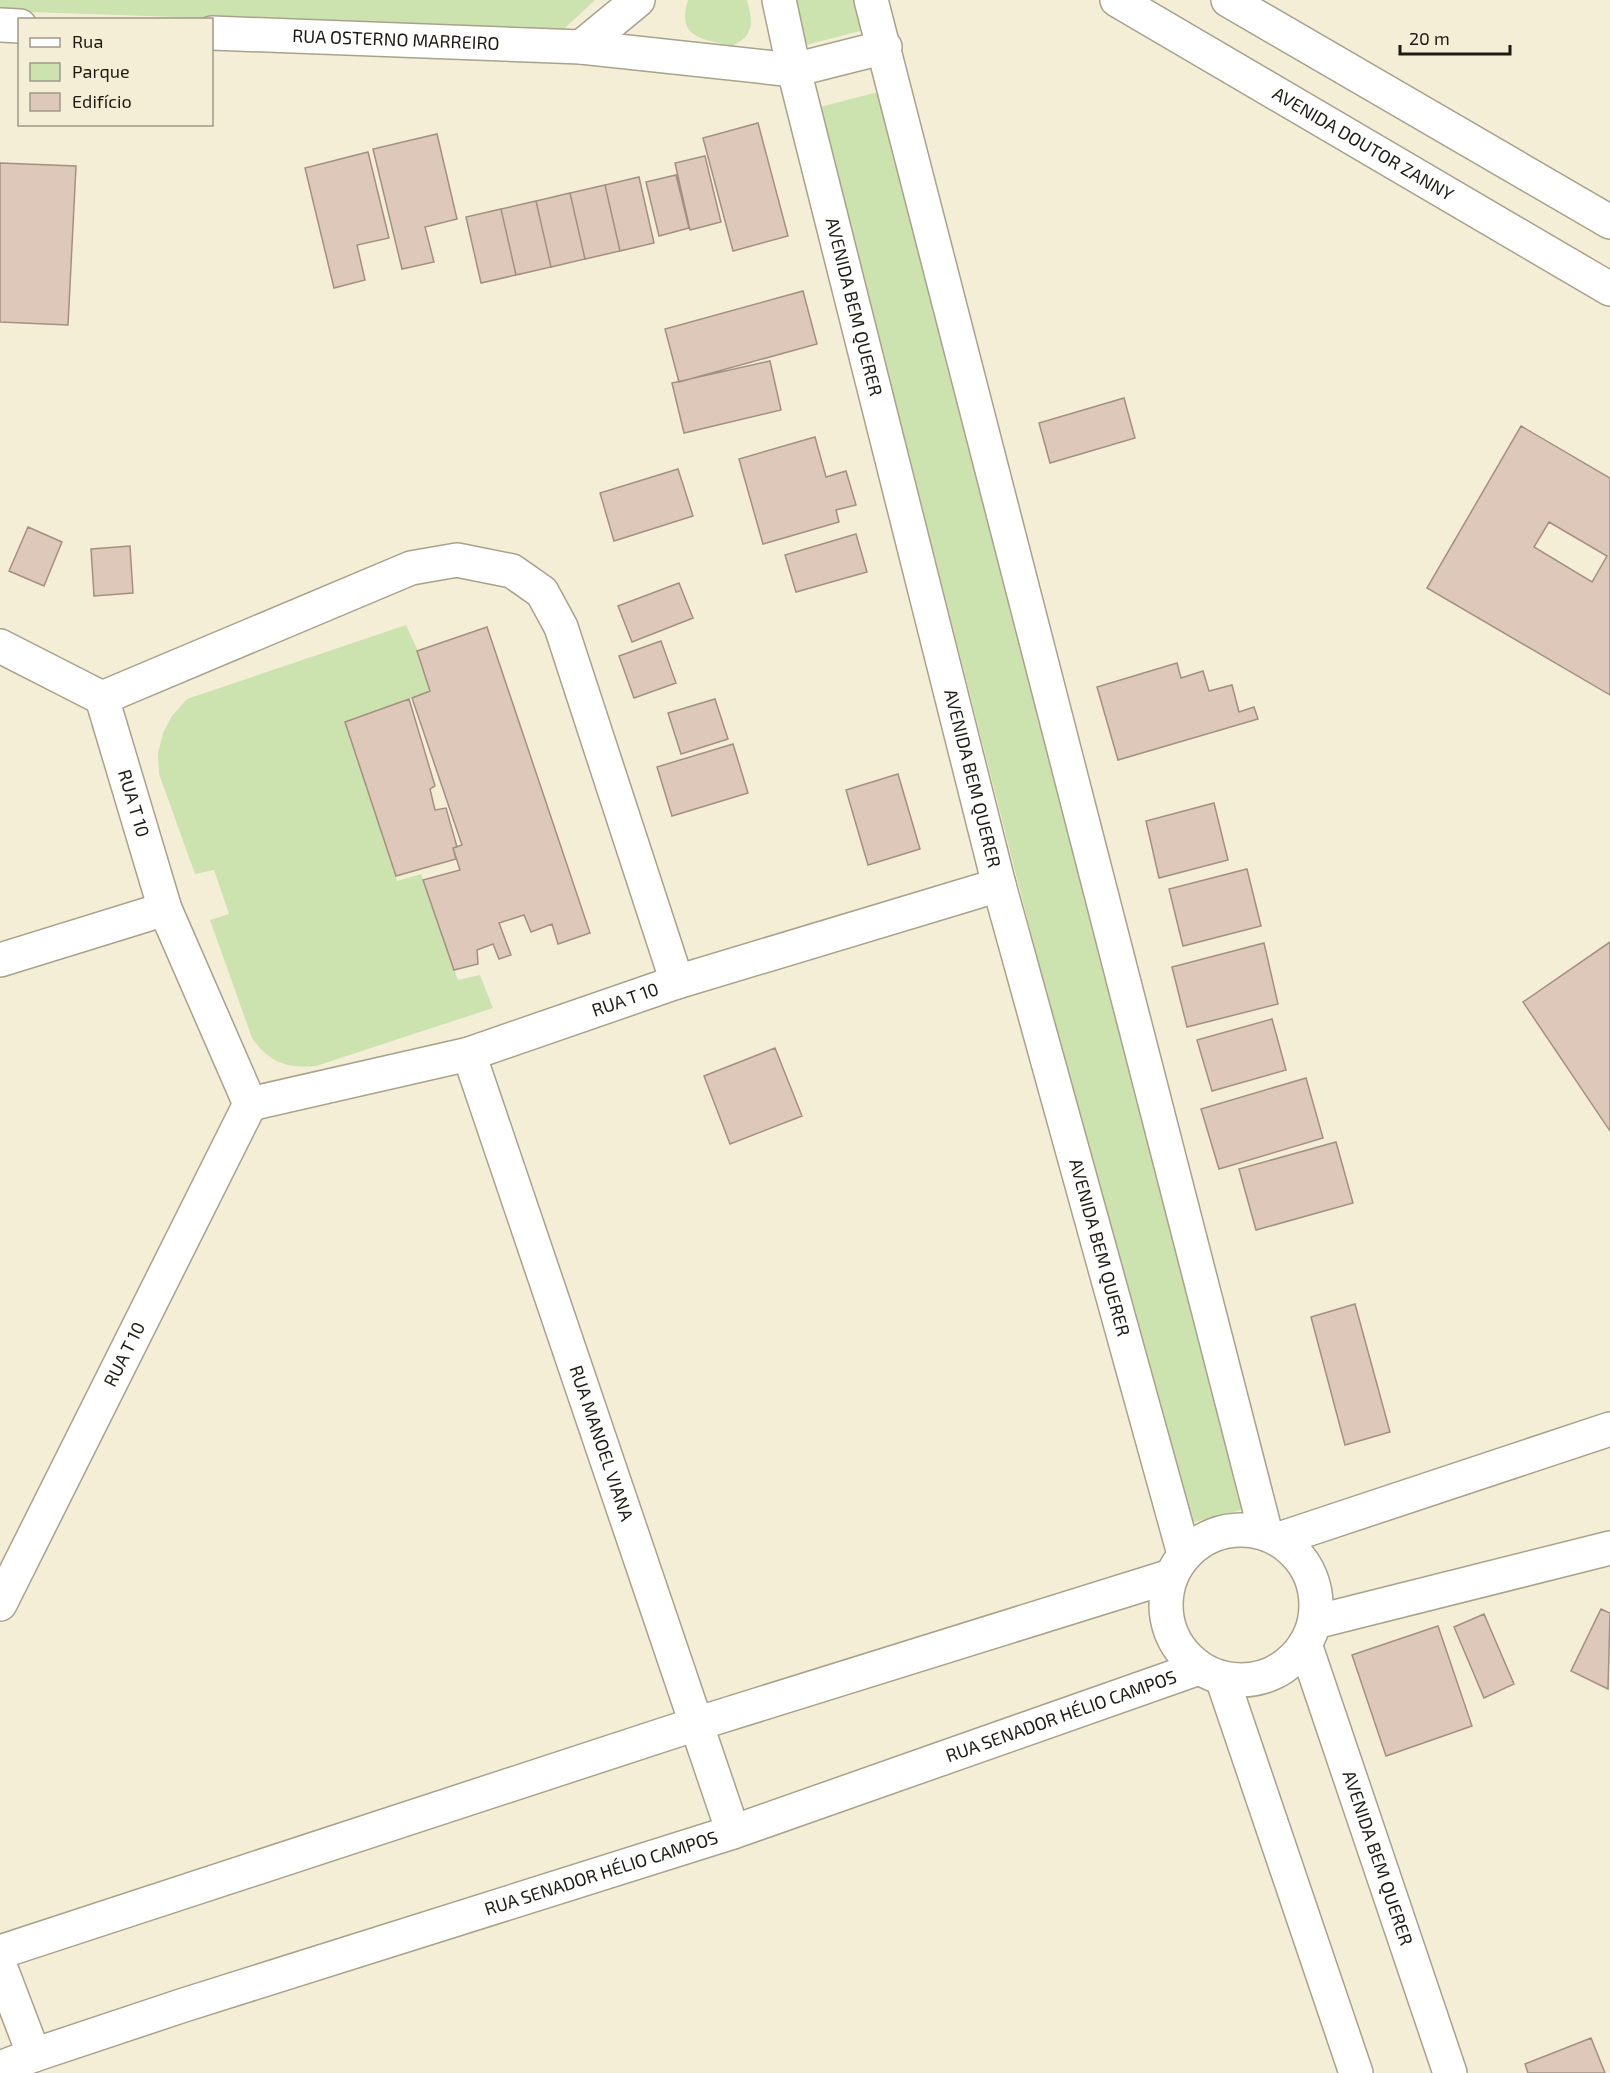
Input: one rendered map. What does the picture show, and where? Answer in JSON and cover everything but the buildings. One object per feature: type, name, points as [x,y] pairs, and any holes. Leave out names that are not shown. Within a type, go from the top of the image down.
[{"type":"street","points":[[581,47],[639,0]]},
{"type":"street","name":"AVENIDA BEM QUERER","points":[[779,0],[794,70],[999,885],[1177,1565]]},
{"type":"street","points":[[871,0],[1273,1537]]},
{"type":"street","name":"AVENIDA DOUTOR ZANNY","points":[[1117,0],[1610,289]]},
{"type":"street","points":[[1228,0],[1610,222]]},
{"type":"street","points":[[0,25],[18,26]]},
{"type":"street","name":"RUA OSTERNO MARREIRO","points":[[213,33],[581,47],[794,70]]},
{"type":"street","points":[[794,70],[885,47]]},
{"type":"street","points":[[0,646],[102,698],[411,568],[457,560],[512,571],[542,592],[561,627],[676,982]]},
{"type":"street","name":"RUA T 10","points":[[102,698],[165,909],[250,1104]]},
{"type":"street","name":"RUA T 10","points":[[250,1104],[469,1054],[676,982],[999,885]]},
{"type":"street","points":[[0,960],[165,909]]},
{"type":"street","name":"RUA MANOEL VIANA","points":[[469,1054],[733,1832]]},
{"type":"street","name":"RUA T 10","points":[[0,1604],[250,1104]]},
{"type":"street","points":[[1273,1537],[1610,1429]]},
{"type":"street","points":[[0,1952],[1177,1565],[1205,1538],[1229,1530],[1255,1530],[1273,1537],[1297,1555],[1310,1575],[1316,1598],[1310,1633],[1290,1662],[1269,1675],[1246,1681],[1210,1673],[1180,1650],[1168,1628],[1165,1601],[1177,1565]]},
{"type":"street","points":[[1310,1633],[1606,1552]]},
{"type":"street","name":"AVENIDA BEM QUERER","points":[[1310,1633],[1450,2073]]},
{"type":"street","points":[[1210,1673],[1356,2073]]},
{"type":"street","name":"RUA SENADOR HÉLIO CAMPOS","points":[[0,2068],[34,2055],[733,1832],[1210,1673]]},
{"type":"street","points":[[0,1966],[34,2055]]},
{"type":"green space","points":[[0,0],[595,0],[563,30],[0,11]]},
{"type":"green space","points":[[688,0],[747,0],[751,22],[748,33],[732,46],[694,35],[686,22],[685,13]]},
{"type":"green space","points":[[790,0],[855,0],[864,30],[802,46]]},
{"type":"green space","points":[[882,91],[1257,1506],[1182,1525],[820,107]]},
{"type":"green space","points":[[406,625],[418,651],[430,691],[345,722],[397,881],[421,874],[458,980],[480,975],[493,1008],[316,1066],[287,1065],[265,1053],[252,1038],[210,920],[229,914],[214,870],[195,874],[159,774],[158,753],[163,733],[172,716],[187,699]]}]
